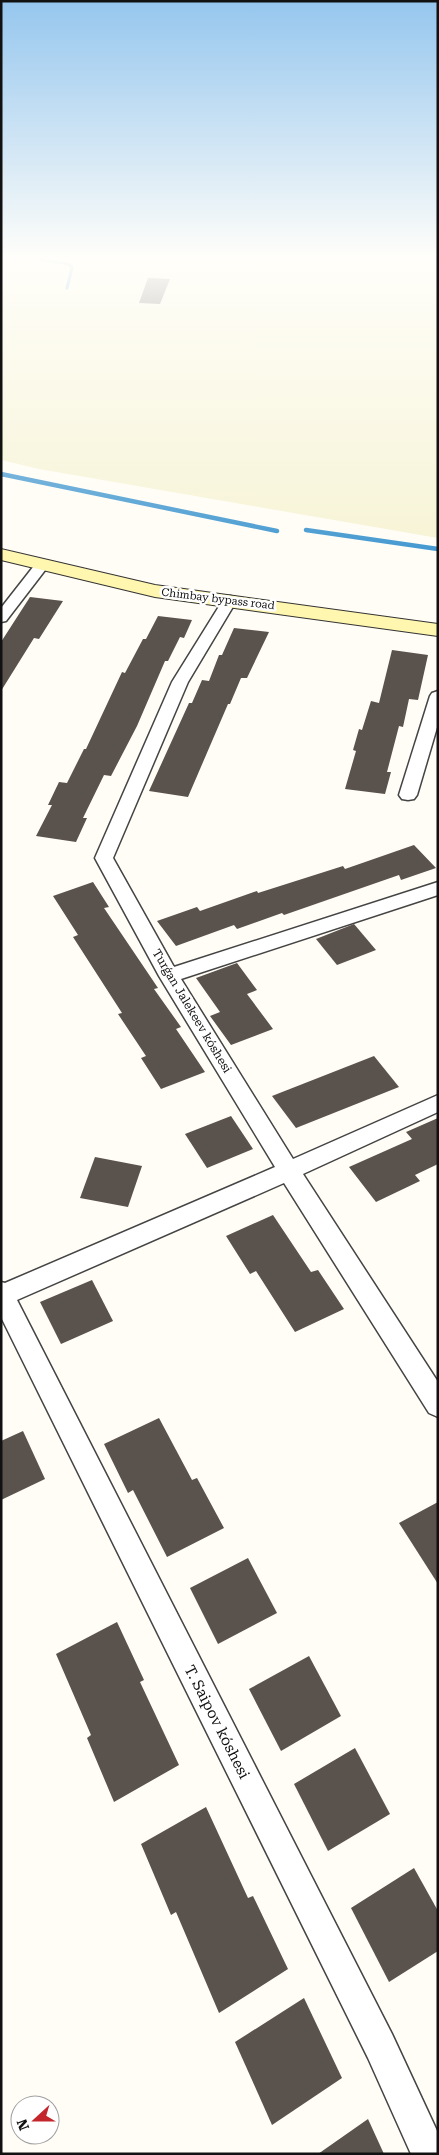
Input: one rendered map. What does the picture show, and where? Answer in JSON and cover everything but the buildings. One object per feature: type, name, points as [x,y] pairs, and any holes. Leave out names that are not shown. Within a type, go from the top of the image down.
[{"type":"main road","name":"Chimbay bypass road","points":[[1,554],[155,591],[438,630]]},
{"type":"street","points":[[1,618],[42,565]]},
{"type":"street","name":"Turǵan Jalekeev kóshesi","points":[[230,600],[180,682],[104,858],[169,976],[289,1171],[438,1405]]},
{"type":"street","points":[[408,795],[438,696]]},
{"type":"street","points":[[169,976],[438,888]]},
{"type":"street","points":[[2,1294],[289,1171],[438,1104]]},
{"type":"street","name":"T. Saipov kóshesi","points":[[2,1294],[380,2046],[429,2154]]},
{"type":"shaded area","points":[[1,360],[438,360],[438,538],[39,469],[1,460]]},
{"type":"waterway","points":[[4,475],[1,474],[277,531]]},
{"type":"waterway","points":[[306,530],[438,549]]}]
